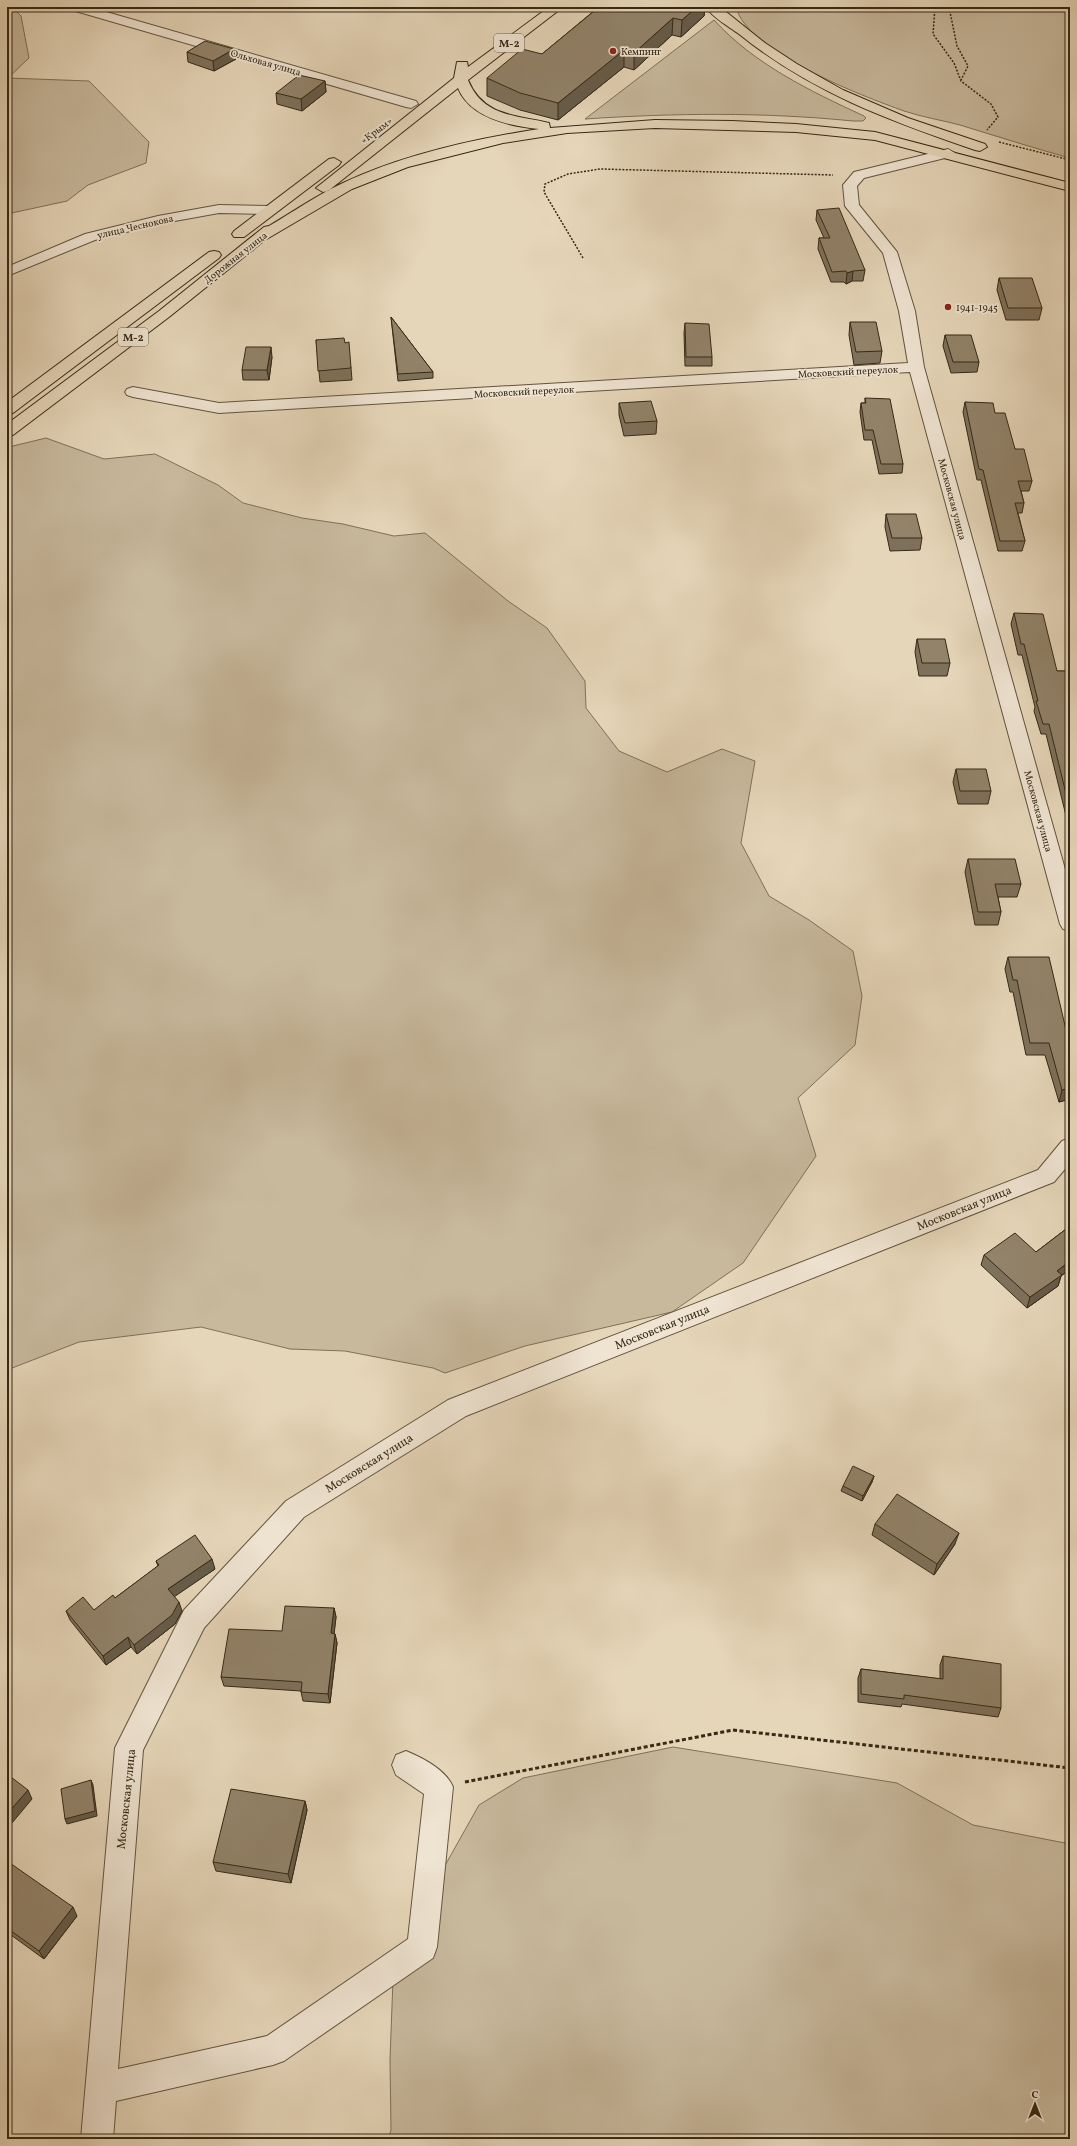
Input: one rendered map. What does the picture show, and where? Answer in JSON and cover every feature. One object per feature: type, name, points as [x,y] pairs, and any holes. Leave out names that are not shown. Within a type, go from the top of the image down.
[{"type":"main road","name":"«Крым»","points":[[223,248],[270,210],[462,64],[540,7]]},
{"type":"main road","name":"М-2","points":[[461,79],[557,7]]},
{"type":"main road","points":[[712,7],[761,46],[792,67],[838,93],[903,121],[961,142],[990,150]]},
{"type":"main road","points":[[728,7],[740,28]]},
{"type":"main road","points":[[462,64],[461,79],[467,91],[485,110],[508,120],[567,129]]},
{"type":"main road","name":"Дорожная улица","points":[[7,432],[164,314],[461,79]]},
{"type":"main road","points":[[257,239],[347,186],[403,164],[503,138],[567,129],[655,124],[796,128],[875,136],[948,153],[1070,186]]},
{"type":"main road","points":[[948,153],[961,142]]},
{"type":"main road","name":"Дорожная улица","points":[[7,410],[223,248]]},
{"type":"street","name":"Ольховая улица","points":[[76,7],[411,104]]},
{"type":"street","points":[[859,175],[948,153]]},
{"type":"street","name":"Московская улица","points":[[859,175],[850,185],[852,206],[890,252],[906,311],[916,367],[1070,924]]},
{"type":"street","name":"улица Чеснокова","points":[[7,272],[90,237],[158,220],[219,209],[270,210]]},
{"type":"street","name":"Московский переулок","points":[[133,392],[219,408],[916,367]]},
{"type":"street","name":"Московская улица","points":[[97,2139],[129,1748],[194,1619],[295,1509],[457,1408],[1046,1176],[1070,1147]]},
{"type":"street","points":[[100,2088],[273,2050],[422,1947],[438,1788],[406,1766]]},
{"type":"path","points":[[935,7],[933,34],[954,63],[961,81],[991,104],[998,117],[988,129],[961,142]]},
{"type":"path","points":[[949,7],[957,46],[968,66],[961,81]]},
{"type":"path","points":[[583,258],[544,192],[545,184],[568,174],[600,169],[859,175]]},
{"type":"path","points":[[438,1788],[733,1730],[1070,1768]]},
{"type":"shaded area","points":[[7,7],[12,7],[21,16],[29,58],[8,78],[89,81],[149,142],[146,163],[88,185],[67,201],[7,214]]},
{"type":"shaded area","points":[[736,7],[1070,7],[1070,158],[960,125],[904,111],[835,83],[783,56],[761,40],[745,24]]},
{"type":"shaded area","points":[[714,20],[730,36],[765,63],[823,97],[866,118],[863,121],[853,121],[786,116],[719,114],[585,119]]},
{"type":"shaded area","points":[[46,438],[104,459],[155,454],[218,485],[243,503],[302,518],[343,524],[394,536],[425,533],[508,601],[547,628],[585,681],[586,708],[619,751],[667,772],[722,749],[755,761],[741,843],[769,896],[809,920],[853,951],[862,996],[855,1045],[798,1098],[816,1156],[743,1263],[672,1312],[525,1346],[445,1373],[433,1368],[345,1351],[290,1349],[201,1327],[79,1342],[7,1370],[7,451],[13,446]]},
{"type":"shaded area","points":[[673,1747],[897,1783],[973,1825],[1070,1844],[1070,2139],[388,2139],[391,2130],[390,2060],[393,1979],[443,1869],[479,1805],[523,1778]]},
{"type":"building","points":[[599,7],[697,7],[682,20],[673,18],[634,53],[624,50],[558,103],[520,93],[487,78],[522,49],[542,54]]},
{"type":"building","points":[[205,41],[234,49],[213,61],[187,52]]},
{"type":"building","points":[[299,75],[325,81],[301,99],[276,93]]},
{"type":"building","points":[[839,208],[865,270],[847,273],[846,271],[832,272],[819,238],[830,238],[817,210]]},
{"type":"building","points":[[999,278],[1032,278],[1042,308],[1008,308]]},
{"type":"building","points":[[391,317],[433,372],[398,374]]},
{"type":"building","points":[[850,322],[876,322],[882,351],[856,352]]},
{"type":"building","points":[[685,323],[709,324],[712,357],[686,357]]},
{"type":"building","points":[[945,335],[971,335],[979,362],[953,362]]},
{"type":"building","points":[[344,338],[345,343],[349,342],[351,368],[318,371],[316,340]]},
{"type":"building","points":[[246,347],[271,347],[267,370],[242,370]]},
{"type":"building","points":[[865,398],[890,399],[903,464],[881,464],[873,430],[865,430],[861,403],[866,403]]},
{"type":"building","points":[[651,401],[657,421],[625,423],[619,403]]},
{"type":"building","points":[[965,402],[993,403],[995,413],[1005,413],[1015,449],[1024,449],[1032,481],[1018,481],[1024,503],[1015,503],[1025,541],[1000,541],[983,470],[979,469]]},
{"type":"building","points":[[886,514],[916,514],[922,538],[892,538]]},
{"type":"building","points":[[1014,613],[1043,614],[1057,671],[1070,671],[1070,810],[1049,724],[1043,724],[1036,701],[1038,701],[1024,644],[1021,644]]},
{"type":"building","points":[[917,639],[945,639],[950,663],[922,663]]},
{"type":"building","points":[[956,769],[986,769],[991,791],[960,791]]},
{"type":"building","points":[[968,859],[1015,859],[1021,884],[995,884],[1001,912],[978,912]]},
{"type":"building","points":[[1008,957],[1049,957],[1070,1047],[1070,1088],[1062,1090],[1049,1043],[1030,1043],[1017,980],[1013,980]]},
{"type":"building","points":[[1070,1226],[1070,1261],[1057,1271],[1062,1275],[1030,1297],[984,1255],[1015,1233],[1036,1252]]},
{"type":"building","points":[[853,1466],[874,1476],[863,1496],[843,1486]]},
{"type":"building","points":[[897,1494],[959,1533],[937,1564],[875,1524]]},
{"type":"building","points":[[195,1535],[212,1559],[168,1589],[179,1602],[172,1615],[134,1645],[128,1637],[103,1656],[66,1611],[83,1597],[94,1610],[113,1595],[115,1598],[159,1565],[156,1561]]},
{"type":"building","points":[[285,1606],[334,1608],[331,1633],[335,1634],[328,1694],[301,1692],[302,1682],[221,1677],[229,1629],[282,1631]]},
{"type":"building","points":[[943,1656],[1001,1664],[1001,1708],[904,1695],[904,1699],[861,1694],[861,1669],[943,1679]]},
{"type":"building","points":[[7,1774],[28,1790],[7,1814]]},
{"type":"building","points":[[91,1780],[95,1811],[65,1819],[61,1789]]},
{"type":"building","points":[[231,1789],[305,1801],[288,1874],[213,1862]]},
{"type":"building","points":[[7,1861],[73,1907],[39,1951],[7,1928]]},
{"type":"place","name":"Кемпинг","points":[[613,51]]},
{"type":"place","name":"1941-1945","points":[[948,307]]}]
